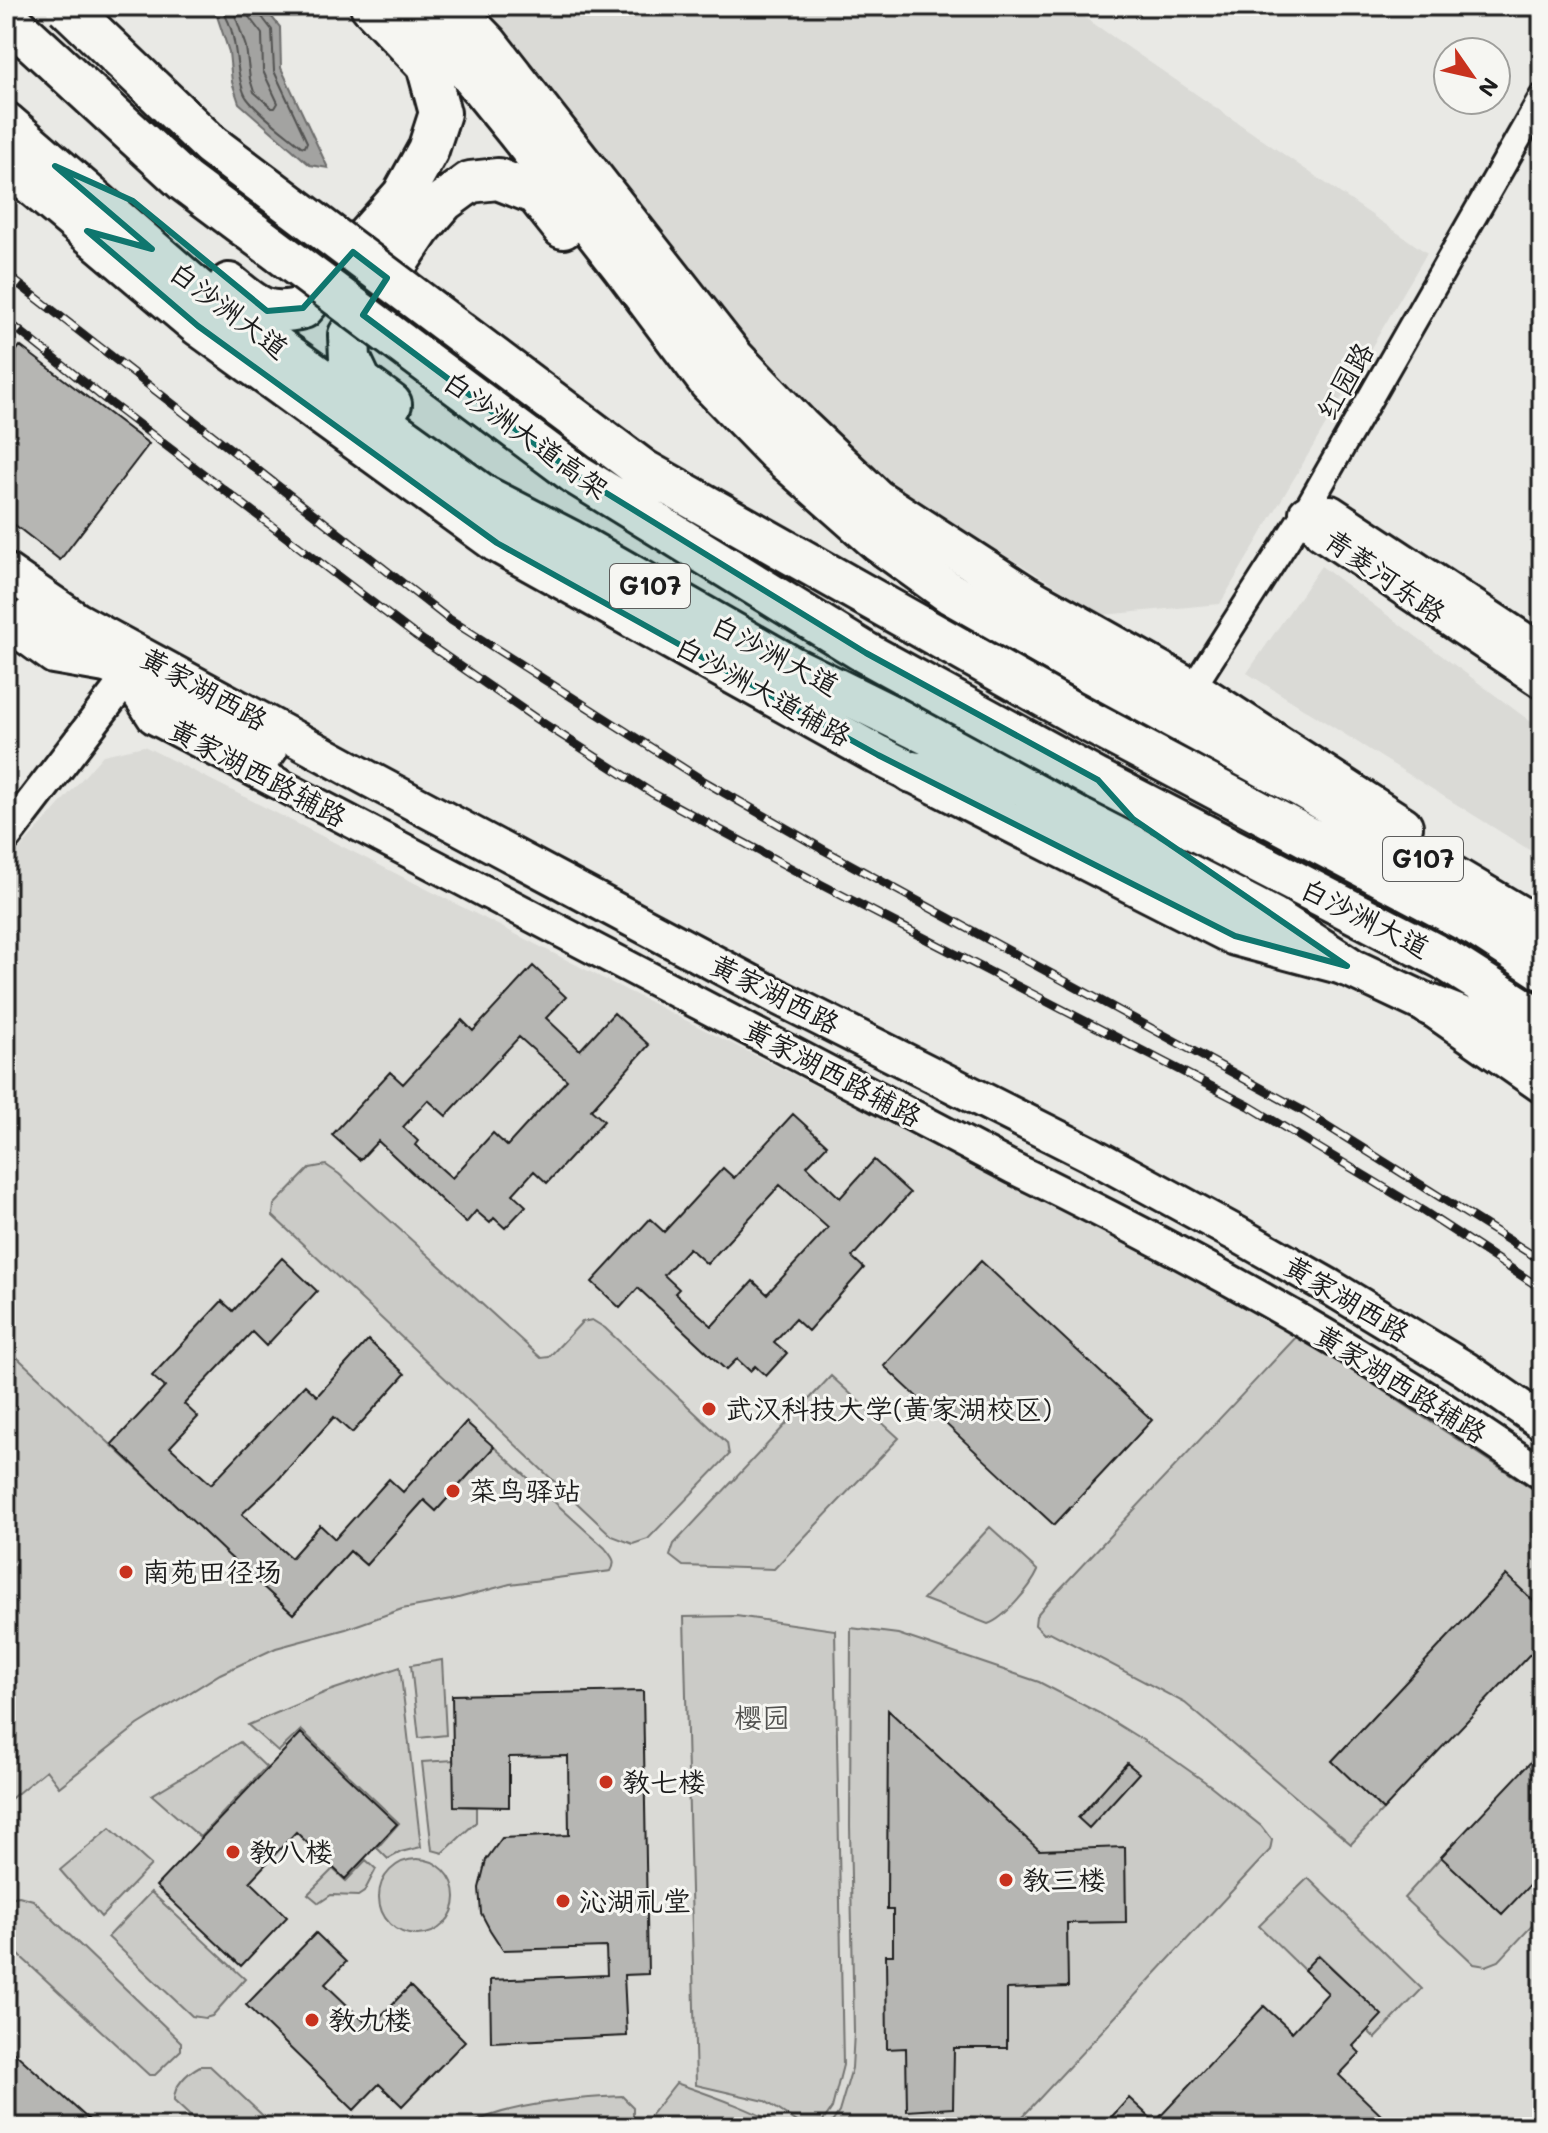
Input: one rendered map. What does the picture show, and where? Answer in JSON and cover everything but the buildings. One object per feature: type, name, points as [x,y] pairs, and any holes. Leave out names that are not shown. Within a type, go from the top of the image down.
[{"type":"highway","name":"白沙洲大道高架","points":[[66,6],[211,145],[643,470],[1084,719]]},
{"type":"highway","points":[[55,166],[133,201],[235,289],[267,311],[303,308],[403,195],[428,150],[440,113],[427,65],[371,6]]},
{"type":"highway","name":"G107","points":[[409,6],[437,33],[518,133],[709,382],[776,451],[879,542],[950,593],[1304,788],[1542,930]]},
{"type":"highway","name":"白沙洲大道高架","points":[[6,17],[184,181],[577,475],[866,653],[1098,780]]},
{"type":"highway","name":"白沙洲大道","points":[[6,123],[198,290],[484,496],[571,541],[792,667],[984,762],[1080,819],[1273,918],[1347,966]]},
{"type":"highway","points":[[571,541],[361,382],[350,359],[349,335],[420,229],[444,201],[470,182],[498,179],[536,194],[625,305],[709,382]]},
{"type":"highway","points":[[87,231],[152,249]]},
{"type":"highway","points":[[1084,719],[1304,788],[1403,826]]},
{"type":"highway","name":"白沙洲大道","points":[[1084,719],[1476,926],[1542,969]]},
{"type":"highway","points":[[912,772],[1029,788]]},
{"type":"highway","points":[[1098,780],[1133,819],[1273,918]]},
{"type":"highway","name":"白沙洲大道","points":[[1098,780],[1444,959],[1542,1021]]},
{"type":"highway","points":[[1430,1005],[1542,1049]]},
{"type":"main road","points":[[452,6],[488,43],[735,358],[800,426],[877,499],[1025,595],[1192,689],[1403,826],[1542,911]]},
{"type":"main road","name":"白沙洲大道辅路","points":[[6,164],[198,326],[497,543],[912,772],[1235,936],[1347,966],[1430,1005],[1542,1083]]},
{"type":"main road","name":"黄家湖西路","points":[[6,571],[77,620],[124,666],[1149,1200],[1402,1347],[1542,1440]]},
{"type":"main road","name":"黄家湖西路","points":[[6,598],[64,639],[371,780],[780,998],[1104,1161],[1330,1287],[1465,1369],[1542,1422]]},
{"type":"street","name":"红园路","points":[[1192,689],[1305,512],[1542,97]]},
{"type":"street","name":"青菱河东路","points":[[1305,512],[1331,511],[1542,650]]},
{"type":"street","name":"青菱河东路","points":[[1305,512],[1320,534],[1542,683]]},
{"type":"street","points":[[6,624],[53,658],[124,666]]},
{"type":"street","points":[[6,806],[124,666]]},
{"type":"street","points":[[6,836],[124,666]]},
{"type":"street","name":"黄家湖西路辅路","points":[[124,666],[153,718],[1089,1205],[1285,1311],[1404,1382],[1542,1474]]},
{"type":"highlighted area","points":[[55,166],[133,201],[267,311],[303,308],[353,252],[387,278],[363,315],[577,475],[866,653],[1098,780],[1133,819],[1347,966],[1235,936],[878,755],[497,543],[198,326],[87,231],[152,249]]},
{"type":"shaded area","points":[[480,6],[1068,6],[1427,253],[1220,604],[1103,615],[909,496],[788,395]]},
{"type":"shaded area","points":[[1321,566],[1542,730],[1542,858],[1247,673]]},
{"type":"shaded area","name":"武汉科技大学(黄家湖校区)","points":[[144,746],[1272,1317],[1542,1495],[1542,2127],[6,2127],[6,865],[103,755]]},
{"type":"green space","points":[[326,1165],[541,1358],[549,1357],[582,1322],[592,1320],[605,1328],[727,1443],[729,1455],[648,1539],[633,1544],[612,1536],[273,1216],[274,1205],[310,1168]]},
{"type":"green space","points":[[1298,1335],[1542,1495],[1542,1609],[1506,1576],[1332,1761],[1383,1810],[1351,1844],[1185,1703],[1050,1632],[1044,1634],[1035,1625],[1036,1616],[1045,1605]]},
{"type":"green space","name":"南苑田径场","points":[[6,1347],[293,1614],[350,1551],[366,1565],[424,1500],[436,1511],[494,1447],[605,1548],[613,1559],[613,1568],[611,1571],[510,1584],[402,1609],[346,1629],[276,1648],[220,1674],[138,1725],[59,1787],[46,1770],[7,1802]]},
{"type":"green space","points":[[831,1376],[899,1438],[774,1569],[683,1566],[670,1556],[674,1544]]},
{"type":"green space","points":[[990,1527],[1038,1571],[1016,1602],[988,1624],[923,1599]]},
{"type":"green space","name":"樱园","points":[[736,1616],[835,1630],[843,2065],[832,2108],[819,2127],[805,2127],[765,2101],[696,2085],[684,1617]]},
{"type":"green space","points":[[851,1628],[898,1634],[1039,1682],[1101,1714],[1170,1757],[1261,1826],[1272,1840],[1270,1850],[1013,2127],[829,2127],[839,2112],[852,2068],[854,2032],[850,1826]]},
{"type":"green space","points":[[442,1660],[446,1735],[419,1738],[411,1665]]},
{"type":"green space","points":[[400,1667],[421,1847],[388,1859],[377,1848],[399,1823],[301,1730],[278,1752],[248,1725],[326,1692]]},
{"type":"green space","points":[[240,1742],[266,1767],[200,1837],[152,1795]]},
{"type":"green space","points":[[454,1760],[454,1806],[476,1807],[476,1822],[443,1853],[432,1850],[422,1762]]},
{"type":"green space","points":[[110,1828],[151,1865],[101,1917],[60,1870]]},
{"type":"green space","points":[[1441,1857],[1542,1872],[1542,1915],[1499,1961],[1486,1966],[1474,1964],[1404,1898]]},
{"type":"green space","points":[[417,1859],[431,1862],[444,1870],[452,1883],[455,1897],[452,1911],[444,1924],[431,1932],[417,1935],[403,1932],[390,1924],[382,1911],[379,1897],[382,1883],[390,1870],[403,1862]]},
{"type":"green space","points":[[366,1860],[376,1869],[364,1892],[358,1896],[331,1895],[319,1903],[308,1894],[333,1869],[346,1881]]},
{"type":"green space","points":[[1308,1878],[1422,1989],[1375,2038],[1367,2030],[1381,2015],[1319,1955],[1304,1970],[1259,1926]]},
{"type":"green space","points":[[151,1892],[245,1979],[212,2016],[192,2016],[108,1937]]},
{"type":"green space","points":[[19,1896],[33,1900],[181,2042],[181,2050],[155,2075],[149,2075],[6,1943],[6,1901]]},
{"type":"green space","points":[[200,2066],[210,2066],[275,2127],[202,2127],[174,2101],[182,2080]]},
{"type":"green space","points":[[676,2083],[744,2108],[783,2127],[646,2127],[646,2121]]},
{"type":"green space","points":[[622,2096],[633,2107],[633,2127],[464,2127],[520,2108]]},
{"type":"water","points":[[206,6],[263,6],[280,27],[281,68],[328,168],[310,165],[239,103],[232,82],[229,52],[217,16]]},
{"type":"railway","points":[[6,274],[446,617],[702,780],[824,850],[1305,1112],[1542,1261]]},
{"type":"railway","points":[[6,320],[415,635],[538,720],[652,793],[822,885],[1249,1106],[1423,1211],[1542,1289]]},
{"type":"place","name":"武汉科技大学(黄家湖校区)","points":[[709,1409]]},
{"type":"place","name":"菜鸟驿站","points":[[453,1491]]},
{"type":"place","name":"南苑田径场","points":[[126,1572]]},
{"type":"place","name":"教七楼","points":[[606,1782]]},
{"type":"place","name":"教八楼","points":[[233,1852]]},
{"type":"place","name":"教三楼","points":[[1006,1880]]},
{"type":"place","name":"沁湖礼堂","points":[[563,1901]]},
{"type":"place","name":"教九楼","points":[[312,2020]]}]
